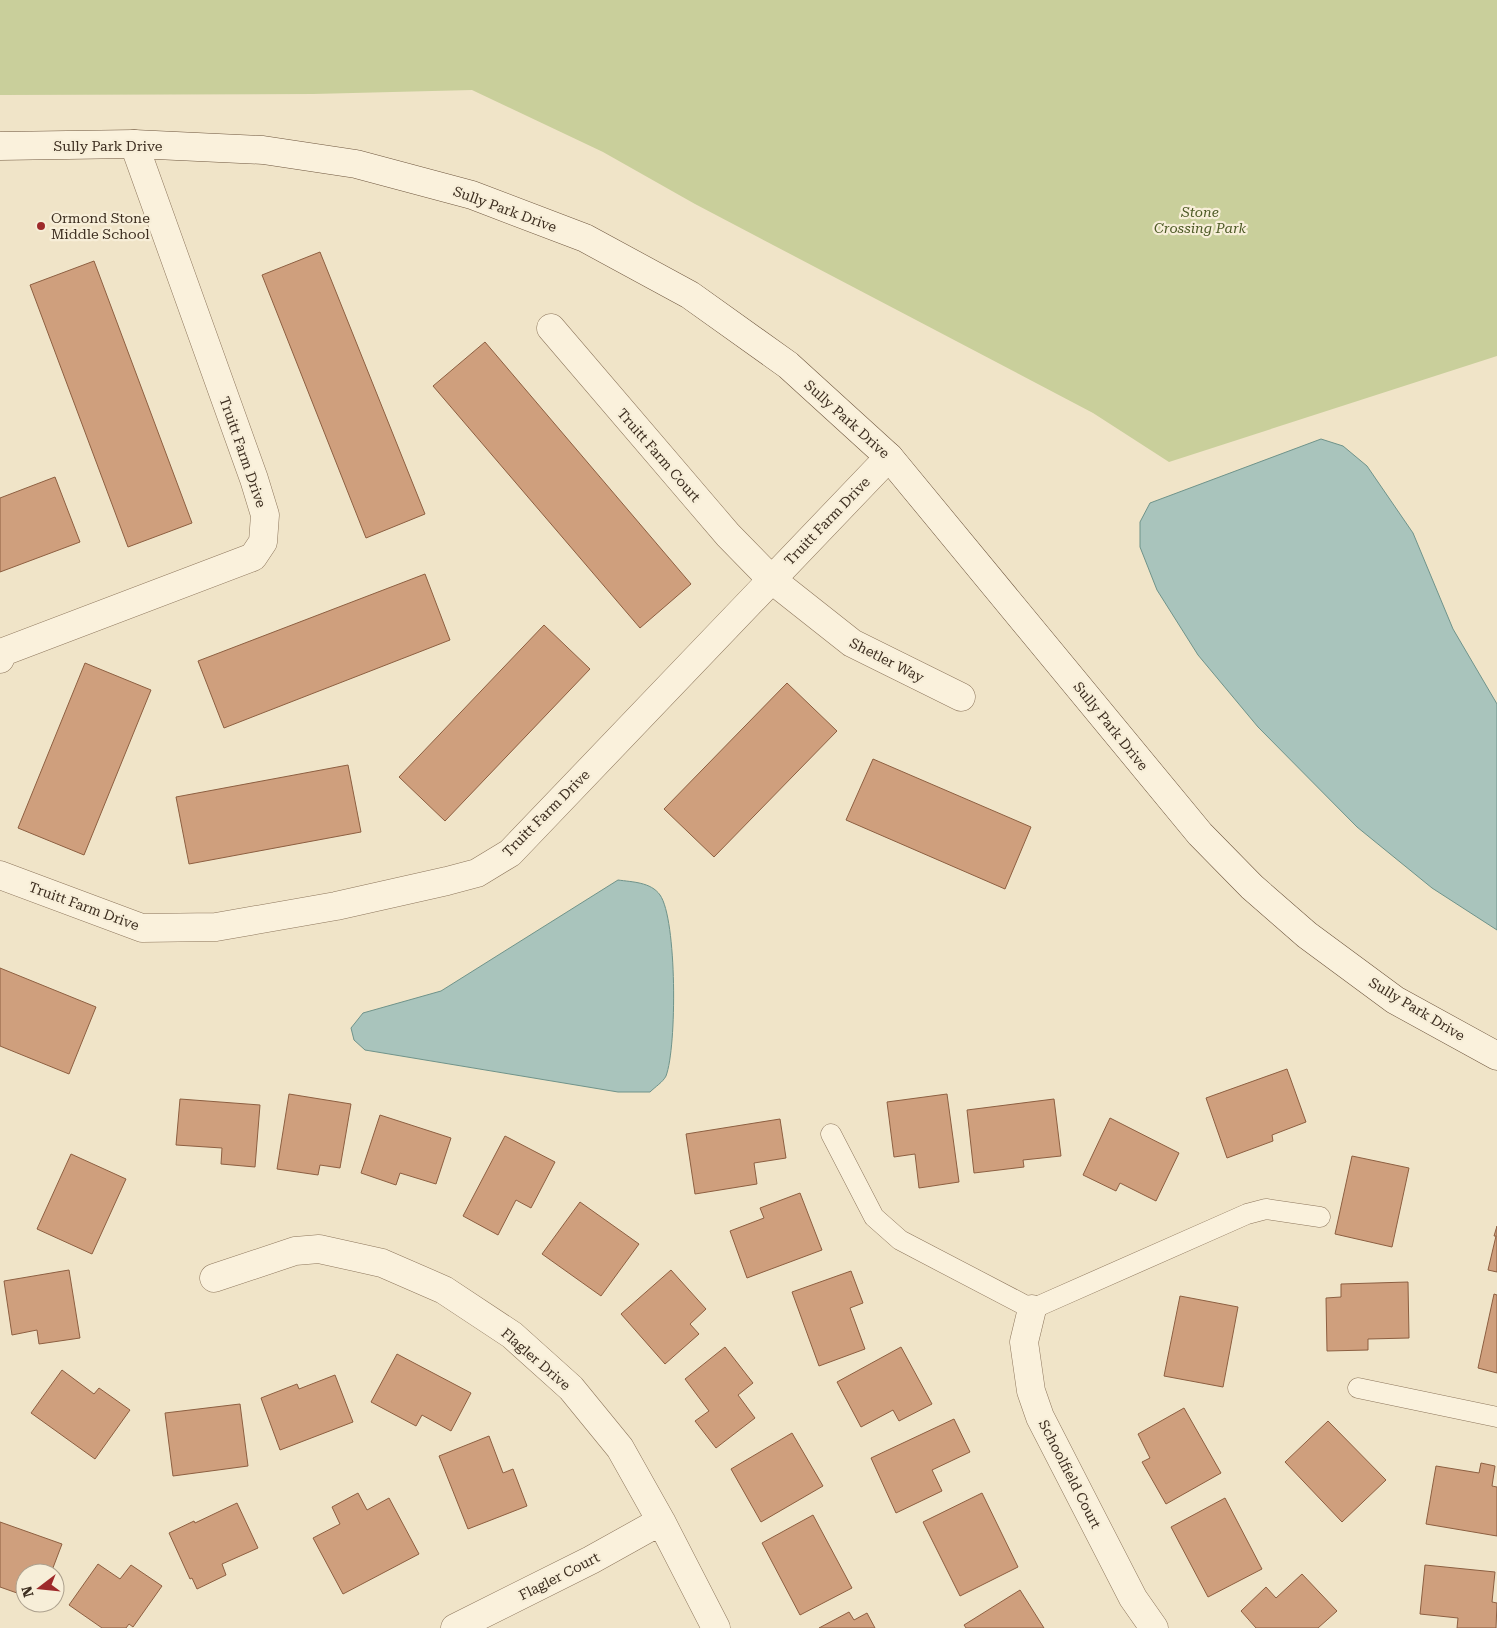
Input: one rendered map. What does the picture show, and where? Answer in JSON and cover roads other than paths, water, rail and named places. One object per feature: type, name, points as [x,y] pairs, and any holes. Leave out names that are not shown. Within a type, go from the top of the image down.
[{"type":"street","name":"Sully Park Drive","points":[[0,146],[134,144],[263,150],[356,164],[472,195],[584,238],[690,295],[788,365],[889,456],[1200,834],[1252,888],[1306,935],[1396,1000],[1497,1056]]},
{"type":"street","name":"Truitt Farm Drive","points":[[0,659],[3,652],[252,557],[263,542],[265,516],[254,479],[134,144]]},
{"type":"street","name":"Truitt Farm Court","points":[[551,328],[728,535],[771,580]]},
{"type":"street","name":"Truitt Farm Drive","points":[[0,875],[142,928],[226,925],[336,906],[477,873],[510,853],[889,456]]},
{"type":"street","name":"Shetler Way","points":[[771,580],[852,643],[961,697]]},
{"type":"street","name":"Flagler Drive","points":[[214,1278],[295,1251],[319,1249],[382,1263],[444,1290],[512,1334],[571,1388],[620,1448],[661,1521],[716,1628]]},
{"type":"street","name":"Schoolfield Court","points":[[1032,1309],[1024,1342],[1031,1392],[1040,1417],[1133,1598],[1154,1628]]},
{"type":"street","name":"Flagler Court","points":[[455,1628],[591,1560],[661,1521]]},
{"type":"lane","points":[[831,1134],[874,1217],[900,1240],[1032,1309],[1247,1214],[1266,1209],[1320,1217]]},
{"type":"lane","points":[[1358,1388],[1497,1417]]},
{"type":"water","points":[[1321,439],[1343,446],[1367,466],[1413,533],[1453,629],[1497,704],[1497,930],[1432,888],[1357,827],[1258,727],[1198,655],[1157,590],[1140,547],[1140,522],[1150,503]]},
{"type":"water","points":[[618,880],[641,883],[652,887],[660,895],[666,908],[670,929],[674,984],[670,1061],[665,1078],[650,1092],[618,1092],[365,1050],[354,1040],[351,1028],[363,1013],[441,991]]},
{"type":"place","name":"Ormond Stone Middle School","points":[[41,226]]},
{"type":"park label","name":"Stone Crossing Park","points":[[1200,220]]}]
